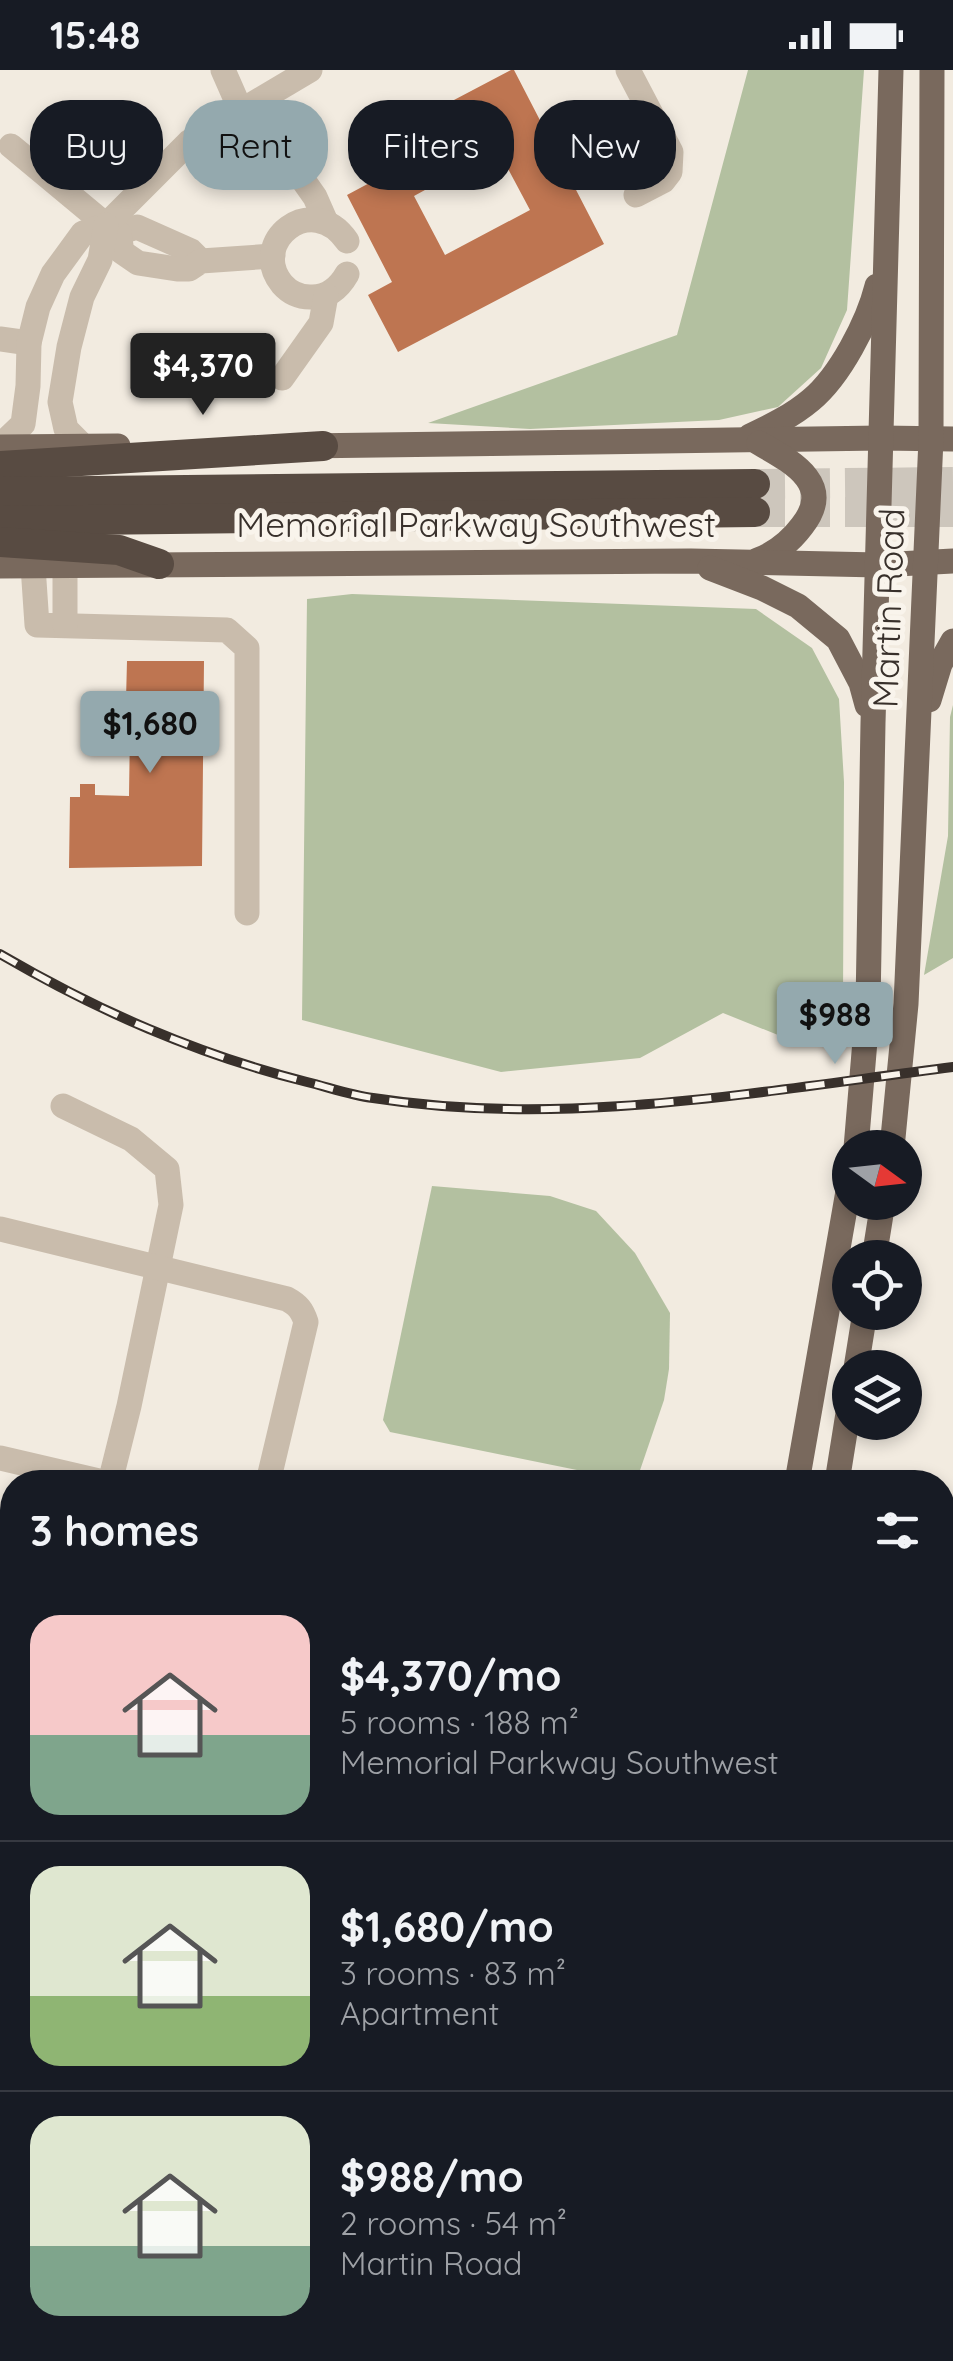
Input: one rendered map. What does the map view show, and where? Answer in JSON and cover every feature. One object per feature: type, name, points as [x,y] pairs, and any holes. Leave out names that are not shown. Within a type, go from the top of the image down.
[{"type":"highway","points":[[0,466],[323,446]]},
{"type":"highway","name":"Memorial Parkway Southwest","points":[[0,492],[755,498],[0,522]]},
{"type":"highway","points":[[0,542],[119,550],[159,564]]},
{"type":"main road","name":"Martin Road","points":[[858,1130],[868,1005],[891,70]]},
{"type":"main road","name":"Martin Road","points":[[894,1130],[906,1004],[926,562],[942,439],[932,256],[932,70]]},
{"type":"main road","points":[[748,441],[813,398],[838,368],[871,310],[886,252]]},
{"type":"main road","points":[[932,256],[947,319],[953,328]]},
{"type":"main road","points":[[0,447],[942,439]]},
{"type":"main road","points":[[748,441],[789,460],[814,489],[815,503],[792,539],[772,555],[753,562]]},
{"type":"main road","points":[[692,560],[798,606],[838,640],[861,683],[873,723]]},
{"type":"main road","name":"Memorial Parkway Southwest","points":[[0,566],[953,561]]},
{"type":"main road","points":[[918,733],[940,664],[953,641]]},
{"type":"main road","points":[[800,1470],[843,1220]]},
{"type":"main road","points":[[838,1470],[843,1440]]},
{"type":"street","points":[[222,70],[236,100]]},
{"type":"street","points":[[260,100],[310,70]]},
{"type":"street","points":[[628,70],[671,152],[670,172],[664,181],[636,195]]},
{"type":"street","points":[[12,146],[112,229],[122,252],[138,263],[188,270],[201,261],[273,256]]},
{"type":"street","points":[[84,446],[66,429],[60,402],[82,297],[112,229],[183,149]]},
{"type":"street","points":[[310,190],[326,222]]},
{"type":"street","points":[[347,241],[340,230],[326,222],[304,220],[282,232],[273,256],[280,280],[300,296],[326,295],[347,274]]},
{"type":"street","points":[[0,447],[23,424],[29,343],[38,307],[53,274],[83,233],[112,229]]},
{"type":"street","points":[[282,378],[321,323],[326,295]]},
{"type":"street","points":[[0,339],[29,343]]},
{"type":"street","points":[[33,566],[38,625],[227,630],[247,648],[247,913]]},
{"type":"street","points":[[65,566],[65,625]]},
{"type":"street","points":[[63,1106],[132,1139],[167,1169],[172,1206],[129,1406],[110,1470]]},
{"type":"street","points":[[0,1229],[287,1299],[302,1310],[306,1322],[271,1470]]},
{"type":"street","points":[[0,1458],[53,1470]]},
{"type":"green space","points":[[748,70],[864,70],[847,310],[821,368],[778,407],[719,420],[530,429],[428,423],[677,335]]},
{"type":"green space","points":[[352,594],[756,609],[812,648],[839,699],[844,782],[843,1000],[778,1035],[723,1013],[640,1058],[501,1072],[302,1020],[307,599]]},
{"type":"green space","points":[[953,705],[953,958],[924,975],[948,836]]},
{"type":"green space","points":[[432,1186],[550,1196],[596,1211],[635,1253],[670,1313],[664,1400],[640,1470],[577,1470],[390,1432],[383,1420]]},
{"type":"building","points":[[514,70],[534,109],[534,190],[576,190],[604,244],[398,352],[368,295],[392,282],[347,195],[356,190],[425,190],[414,196],[445,255],[530,210],[514,180],[514,100],[454,100]]},
{"type":"building","points":[[127,661],[204,661],[202,866],[69,868],[70,797],[80,797],[80,784],[95,784],[95,795],[129,796],[130,729],[107,729],[107,700],[126,700]]},
{"type":"tunnel","points":[[755,484],[953,482]]},
{"type":"tunnel","points":[[755,512],[953,512]]},
{"type":"railway","points":[[0,954],[111,1012],[187,1044],[266,1071],[373,1098],[445,1106],[591,1108],[736,1095],[953,1067]]}]
